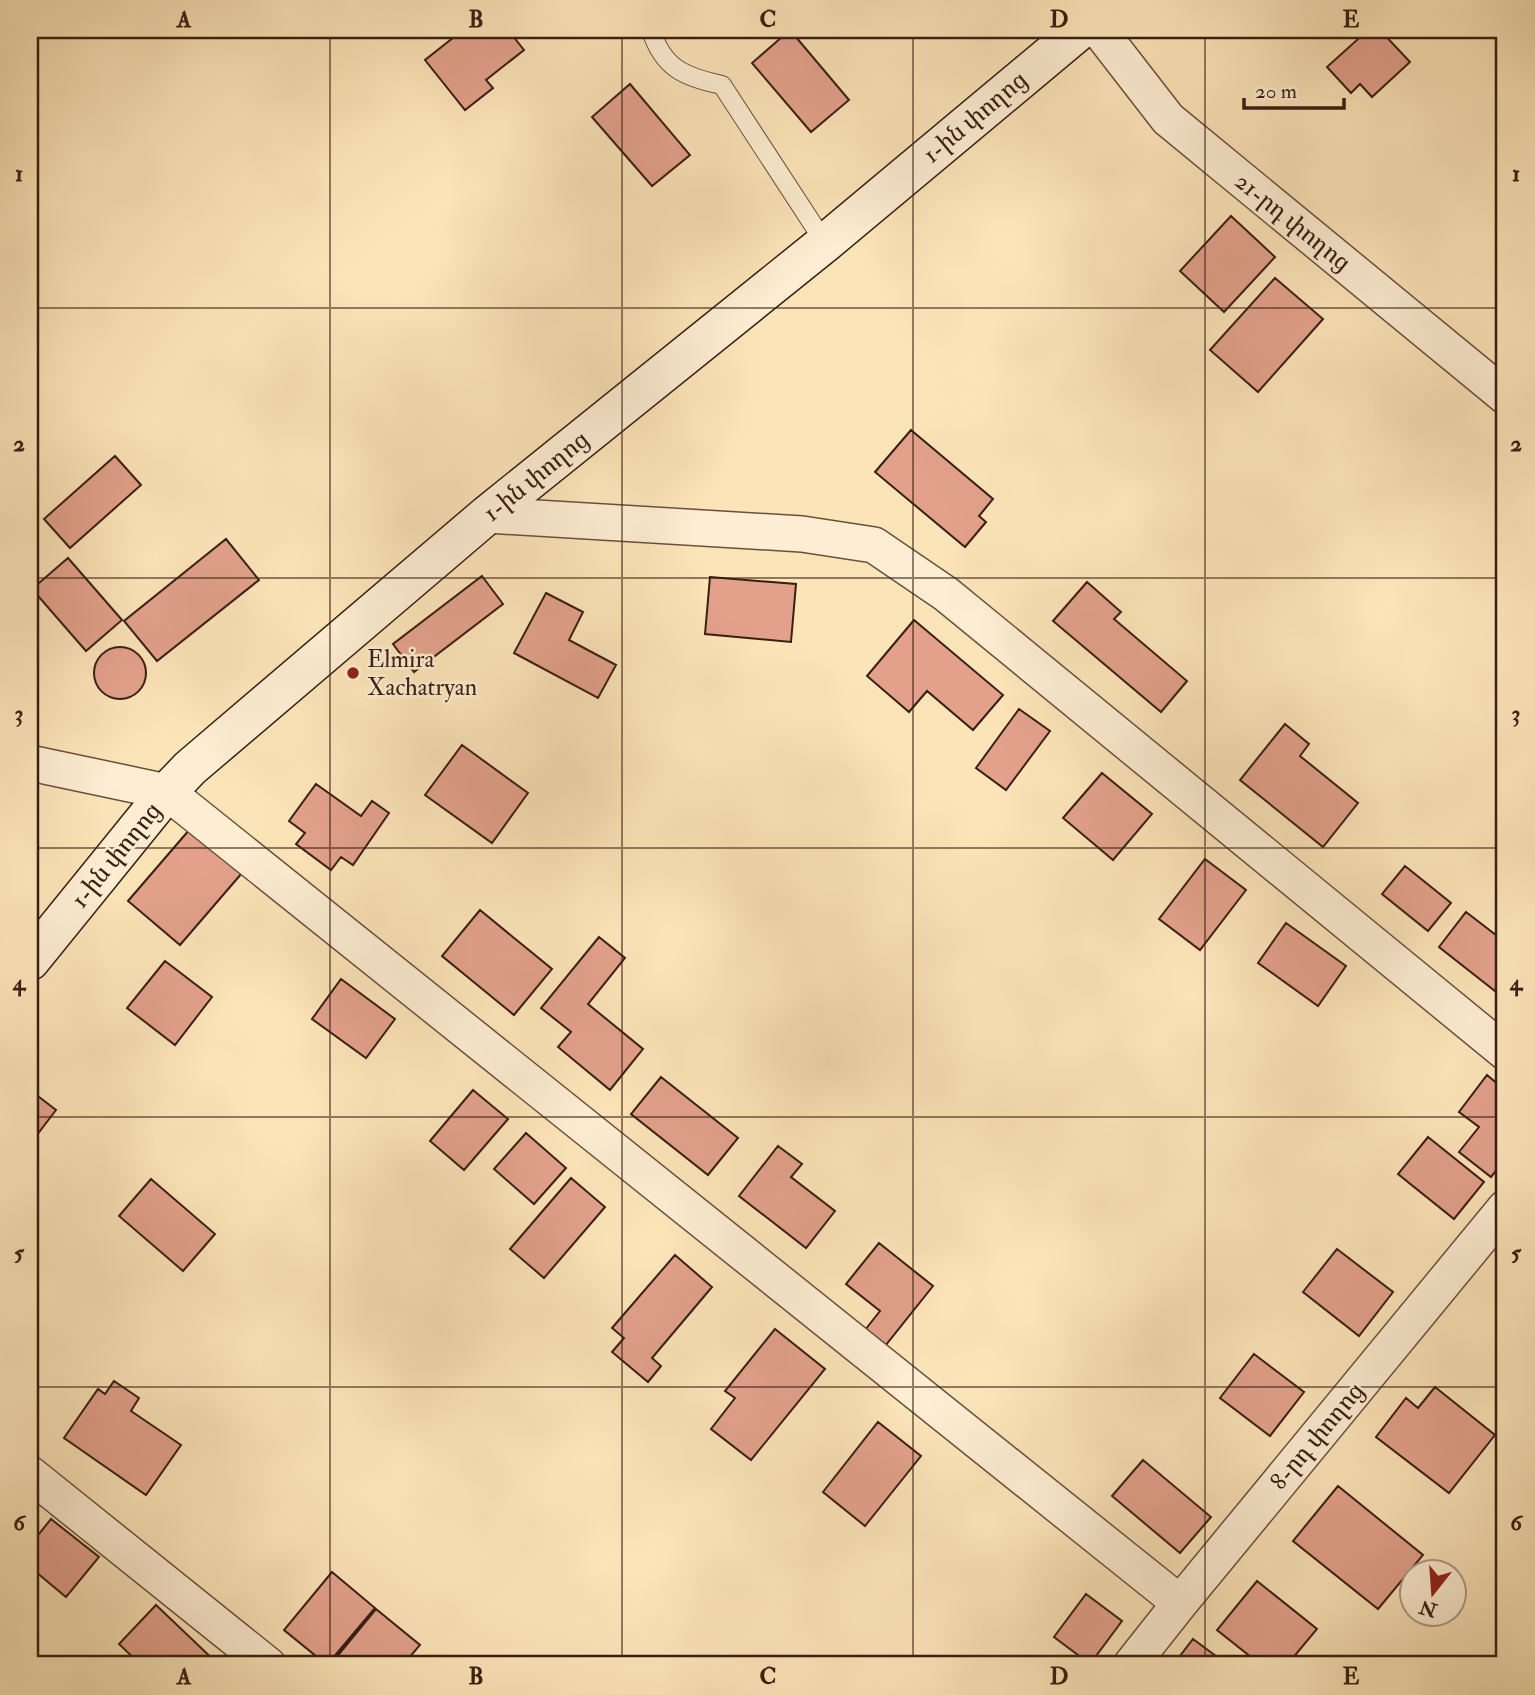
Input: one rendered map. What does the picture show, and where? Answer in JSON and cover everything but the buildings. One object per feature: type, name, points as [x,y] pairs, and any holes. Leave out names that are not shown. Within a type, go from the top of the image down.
[{"type":"main road","name":"1-ին փողոց","points":[[30,961],[167,792],[190,768],[487,515],[825,243],[1080,30]]},
{"type":"street","name":"21-րդ փողոց","points":[[1099,30],[1168,119],[1505,396]]},
{"type":"street","points":[[487,515],[802,534],[874,545],[946,594],[1505,1052]]},
{"type":"street","points":[[30,762],[167,792],[1180,1603]]},
{"type":"street","name":"8-րդ փողոց","points":[[1131,1665],[1505,1208]]},
{"type":"street","points":[[30,1474],[268,1665]]},
{"type":"lane","points":[[651,30],[657,48],[674,69],[698,80],[722,85],[825,243]]},
{"type":"place","name":"Elmira Xachatryan","points":[[353,673]]}]
